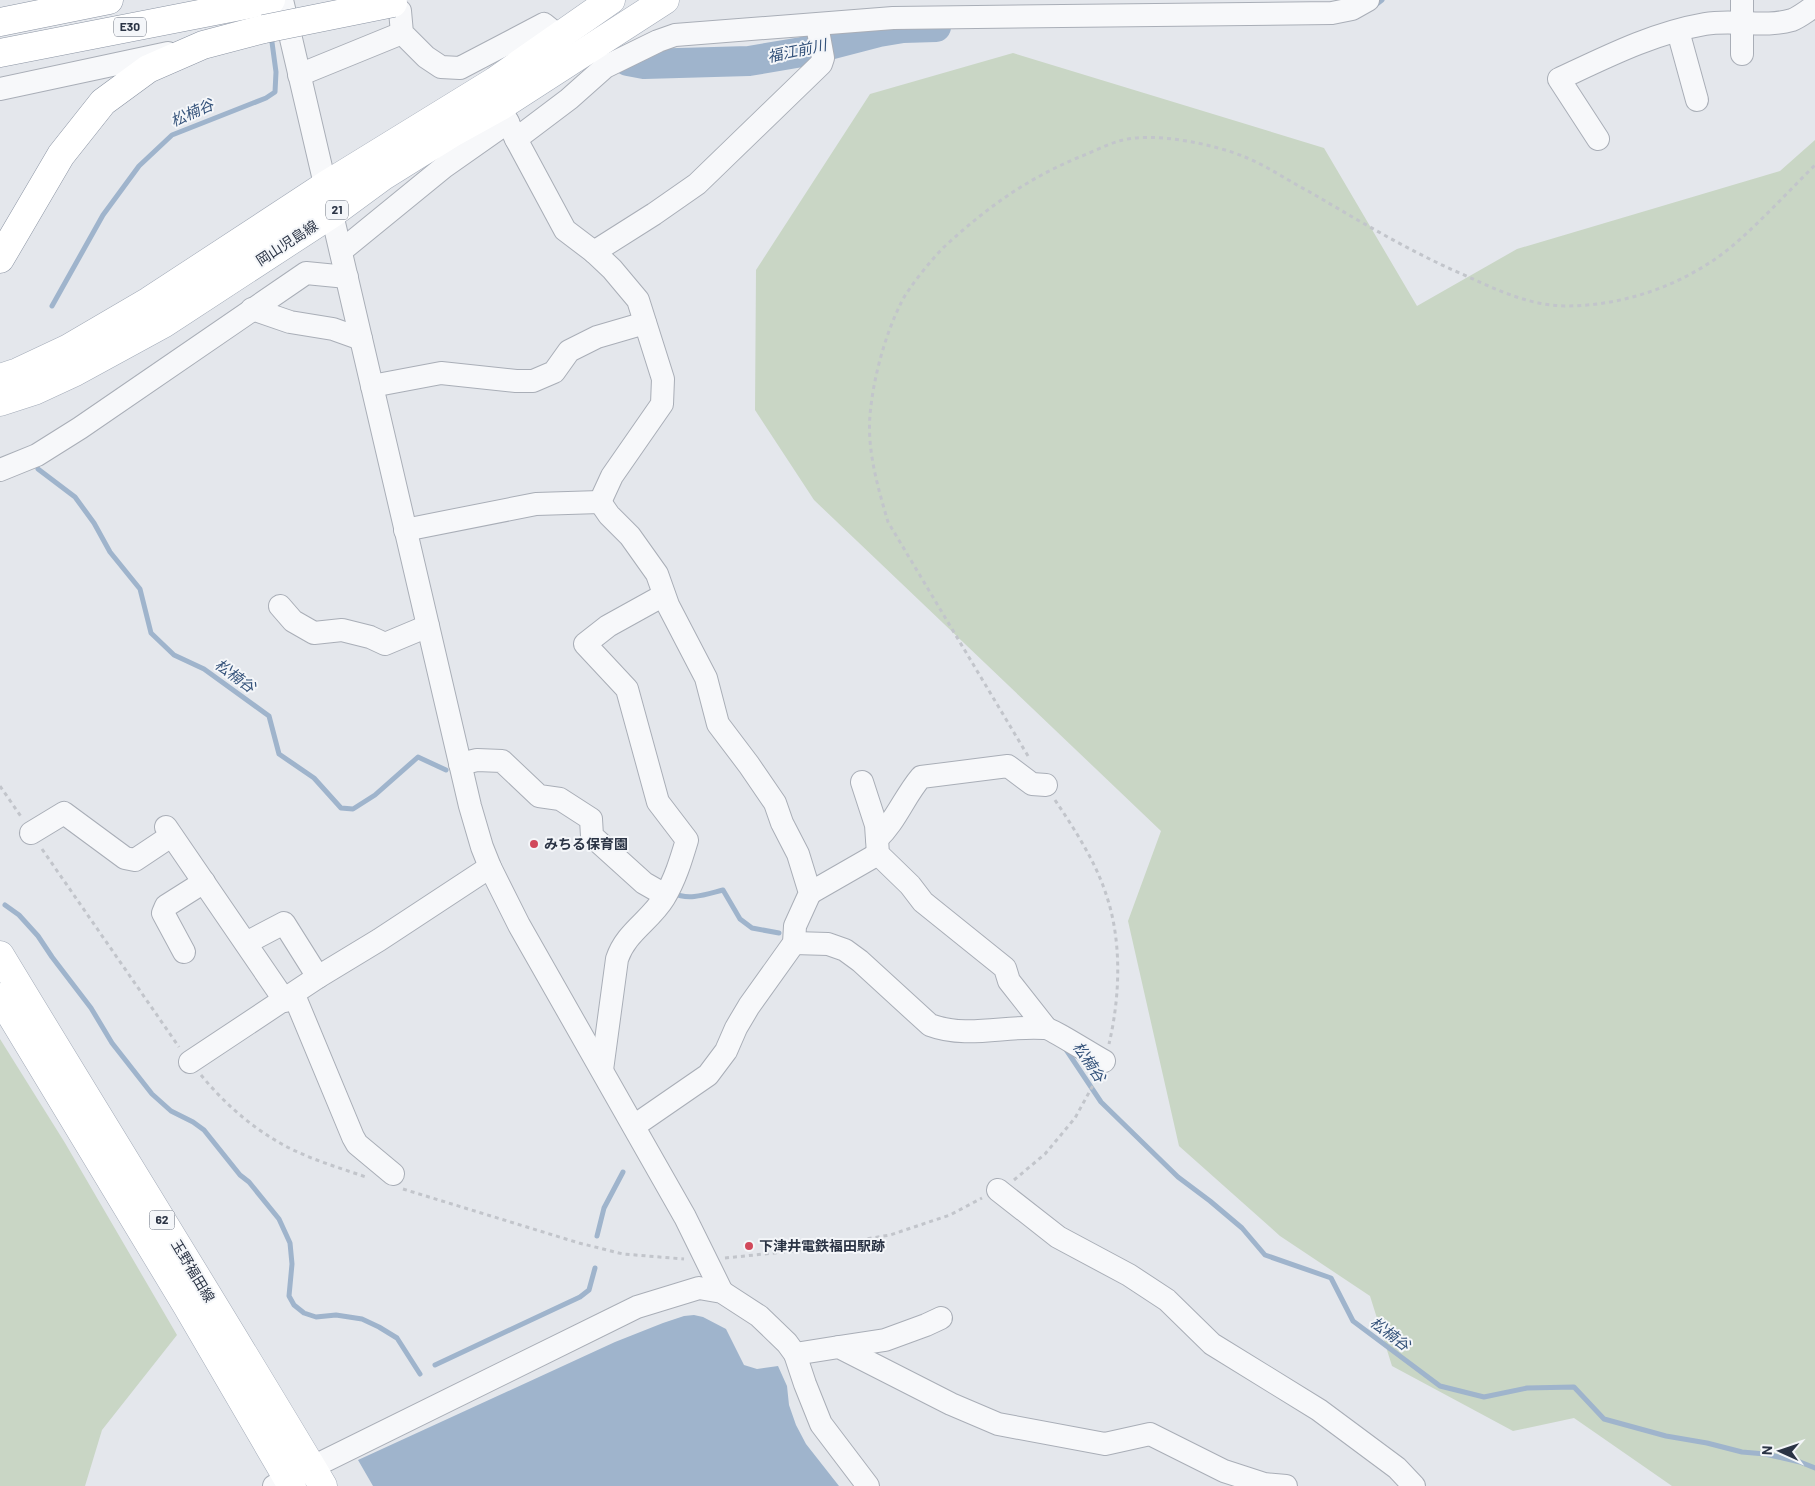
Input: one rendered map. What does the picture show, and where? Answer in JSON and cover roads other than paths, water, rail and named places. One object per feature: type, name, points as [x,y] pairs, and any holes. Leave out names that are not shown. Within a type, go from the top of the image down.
[{"type":"main road","name":"E30","points":[[0,22],[108,0]]},
{"type":"main road","name":"岡山児島線","points":[[0,402],[34,391],[75,372],[163,324],[333,213],[382,177],[454,132],[504,113],[559,36],[611,0]]},
{"type":"main road","name":"岡山児島線","points":[[0,378],[18,372],[67,349],[133,311],[326,186],[504,113],[665,0]]},
{"type":"main road","name":"E30","points":[[0,54],[271,1]]},
{"type":"main road","points":[[0,259],[61,155],[103,102],[148,69],[203,45],[264,29],[400,5]]},
{"type":"main road","name":"玉野福田線","points":[[0,955],[317,1476]]},
{"type":"main road","name":"玉野福田線","points":[[0,997],[187,1306],[285,1484]]},
{"type":"street","points":[[341,251],[444,167],[504,113],[570,99],[605,67],[658,41],[675,35],[820,39],[893,18],[1332,13],[1352,9],[1368,0]]},
{"type":"street","points":[[1742,0],[1742,54]]},
{"type":"street","points":[[271,1],[299,75],[333,213],[460,764],[482,847],[519,925],[634,1126],[708,1260],[722,1292]]},
{"type":"street","points":[[400,5],[402,33],[426,57],[441,67],[460,68],[544,24],[559,36]]},
{"type":"street","points":[[1598,139],[1559,79],[1638,43],[1678,31],[1706,24],[1774,23],[1794,19],[1815,6]]},
{"type":"street","points":[[1678,31],[1697,100]]},
{"type":"street","points":[[299,75],[402,33]]},
{"type":"street","points":[[594,252],[697,184],[821,64],[823,58],[820,39]]},
{"type":"street","points":[[0,89],[203,45]]},
{"type":"street","points":[[504,113],[565,230],[594,252],[612,269],[638,300],[663,379],[662,404],[612,476],[600,502]]},
{"type":"street","points":[[0,470],[37,454],[80,428],[306,273],[347,277]]},
{"type":"street","points":[[252,309],[290,322],[333,329],[361,339]]},
{"type":"street","points":[[372,386],[441,373],[533,381],[554,372],[570,351],[597,337],[645,323]]},
{"type":"street","points":[[405,530],[536,504],[600,502]]},
{"type":"street","points":[[600,502],[630,536],[657,574],[668,605],[706,678],[718,724],[750,765],[775,803],[782,823],[798,854],[810,893]]},
{"type":"street","points":[[602,1070],[617,959],[621,946],[665,895],[677,874],[687,840],[658,802],[627,688],[585,644],[608,626],[664,595]]},
{"type":"street","points":[[280,606],[293,621],[314,633],[342,630],[370,637],[385,644],[428,626]]},
{"type":"street","points":[[460,764],[477,760],[502,761],[539,796],[560,799],[591,818],[592,836],[644,883],[665,895]]},
{"type":"street","points":[[634,1126],[708,1075],[726,1051],[736,1028],[750,1006],[794,942],[795,926],[810,893],[877,846],[912,787],[921,778],[1008,766],[1032,784],[1046,785]]},
{"type":"street","points":[[862,782],[876,825],[877,846],[923,902],[1005,968],[1009,981],[1046,1028],[1100,1070]]},
{"type":"street","points":[[31,833],[64,814],[125,858],[135,860],[169,831],[246,944],[289,998],[357,1144],[393,1174]]},
{"type":"street","points":[[190,1062],[318,977],[379,940],[490,867]]},
{"type":"street","points":[[184,952],[163,913],[166,906],[204,882]]},
{"type":"street","points":[[246,944],[284,923],[318,977]]},
{"type":"street","points":[[794,942],[828,944],[845,950],[860,961],[930,1025],[943,1030],[958,1032],[1046,1028]]},
{"type":"street","points":[[998,1190],[1058,1237],[1129,1275],[1167,1300],[1212,1344],[1319,1410],[1397,1468],[1414,1486]]},
{"type":"street","points":[[285,1484],[317,1476],[637,1307],[700,1288],[722,1292],[758,1316],[787,1343],[795,1354],[821,1424],[868,1486]]},
{"type":"street","points":[[795,1354],[885,1340],[942,1318]]},
{"type":"street","points":[[840,1347],[952,1404],[998,1424],[1105,1444],[1150,1434],[1224,1471],[1264,1484],[1286,1486]]},
{"type":"water","points":[[694,1315],[703,1317],[726,1329],[744,1365],[757,1369],[778,1366],[787,1386],[789,1405],[796,1425],[806,1444],[839,1486],[373,1486],[358,1460],[615,1342],[663,1323],[684,1316]]},
{"type":"waterway","points":[[1373,7],[1382,0]]},
{"type":"waterway","name":"福江前川","points":[[628,61],[644,64],[749,61],[802,52],[879,32],[903,28],[936,27]]},
{"type":"waterway","name":"松楠谷","points":[[52,306],[103,215],[139,166],[172,135],[266,98],[275,92],[276,72],[271,35]]},
{"type":"waterway","name":"松楠谷","points":[[38,469],[75,497],[94,523],[110,552],[140,589],[151,633],[174,655],[204,669],[269,716],[279,754],[314,778],[341,808],[353,809],[375,795],[418,757],[446,770]]},
{"type":"waterway","name":"松楠谷","points":[[673,893],[692,897],[723,890],[740,919],[752,928],[779,933]]},
{"type":"waterway","points":[[5,905],[19,915],[38,936],[91,1008],[112,1043],[152,1094],[171,1111],[204,1130],[279,1219],[290,1243],[292,1264],[289,1296],[294,1305],[304,1313],[316,1317],[336,1315],[362,1319],[379,1327],[397,1338],[420,1374]]},
{"type":"waterway","name":"松楠谷","points":[[1065,1048],[1101,1102],[1178,1177],[1242,1228],[1265,1255],[1331,1278],[1353,1321],[1440,1386],[1484,1397],[1527,1388],[1574,1387],[1604,1419],[1666,1436],[1707,1443],[1742,1452],[1765,1454],[1800,1462],[1815,1468]]},
{"type":"waterway","points":[[597,1236],[604,1208],[623,1172]]},
{"type":"waterway","points":[[435,1365],[580,1297],[589,1290],[595,1268]]},
{"type":"place","name":"みちる保育園","points":[[534,844]]},
{"type":"place","name":"下津井電鉄福田駅跡","points":[[749,1246]]}]
